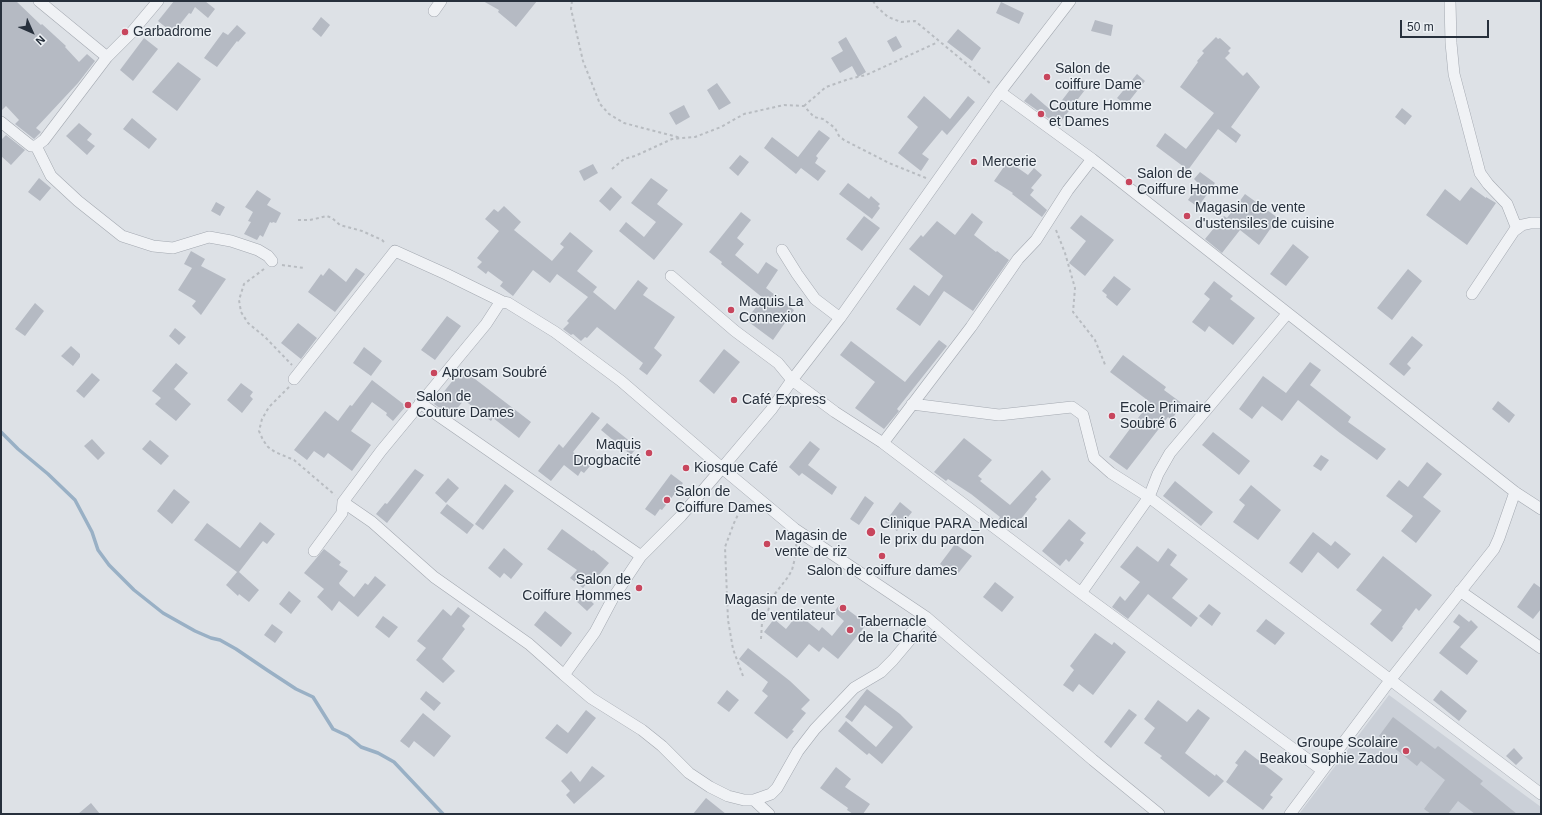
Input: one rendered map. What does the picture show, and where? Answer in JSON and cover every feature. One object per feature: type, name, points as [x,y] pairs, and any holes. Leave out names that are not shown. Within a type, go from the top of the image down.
[{"type":"street","points":[[39,1],[107,57]]},
{"type":"street","points":[[1,122],[31,146],[36,146],[44,140],[107,57],[131,33],[158,1]]},
{"type":"street","points":[[434,11],[441,1]]},
{"type":"street","points":[[564,675],[595,632],[613,598],[641,556],[681,516],[771,410],[792,380],[840,318],[935,181],[1000,92],[1070,1]]},
{"type":"street","points":[[1450,1],[1451,43],[1454,74],[1480,173],[1507,204],[1517,228]]},
{"type":"street","points":[[1000,92],[1092,159],[1515,492],[1541,509]]},
{"type":"street","points":[[36,146],[51,176],[78,201],[122,236],[153,246],[173,248],[209,237],[230,241],[258,250],[268,256],[272,261]]},
{"type":"street","points":[[883,443],[971,327],[1018,259],[1036,240],[1068,190],[1092,159]]},
{"type":"street","points":[[1472,294],[1508,239],[1517,228],[1522,224],[1531,222],[1541,223]]},
{"type":"street","points":[[782,250],[797,274],[816,299],[840,318]]},
{"type":"street","points":[[294,379],[395,251],[508,303],[555,332],[621,381],[749,492],[795,529],[926,617],[1093,760],[1159,814]]},
{"type":"street","points":[[672,276],[735,331],[778,363],[792,380],[835,412],[883,443],[1081,593],[1322,770]]},
{"type":"street","points":[[314,551],[342,513],[343,502],[381,451],[486,324],[499,304],[503,302]]},
{"type":"street","points":[[1081,593],[1149,497],[1158,474],[1170,453],[1287,314]]},
{"type":"street","points":[[420,403],[641,556]]},
{"type":"street","points":[[912,404],[1000,415],[1072,407],[1083,414],[1094,458],[1111,473],[1149,497],[1541,794]]},
{"type":"street","points":[[1290,814],[1391,680],[1494,549],[1515,492]]},
{"type":"street","points":[[343,502],[372,522],[434,577],[529,644],[591,698],[642,730],[662,746],[689,773],[710,787],[728,796],[744,800],[754,800],[771,794],[777,788],[798,751],[815,729],[854,688],[882,672],[909,641],[911,634],[926,617]]},
{"type":"street","points":[[1460,591],[1541,648]]},
{"type":"street","points":[[754,800],[769,814]]},
{"type":"path","points":[[572,1],[571,9],[583,61],[600,104],[609,114],[624,123],[683,138]]},
{"type":"path","points":[[873,1],[888,18],[902,22],[915,21],[938,42],[1000,92]]},
{"type":"path","points":[[804,106],[826,87],[866,75],[938,42]]},
{"type":"path","points":[[612,169],[624,159],[635,156],[672,139],[694,137],[721,127],[744,114],[784,105],[804,106],[814,116],[823,119],[835,128],[839,136],[844,140],[889,163],[935,181]]},
{"type":"path","points":[[298,220],[310,220],[327,216],[332,218],[340,225],[362,231],[382,240],[395,251]]},
{"type":"path","points":[[1052,217],[1066,253],[1075,288],[1072,312],[1095,340],[1106,367]]},
{"type":"path","points":[[304,268],[284,265],[272,261],[244,284],[239,300],[242,312],[248,322],[292,365],[294,379],[288,390],[269,407],[262,419],[259,431],[268,447],[275,452],[294,460],[343,502]]},
{"type":"path","points":[[743,676],[733,649],[728,620],[725,547],[734,523],[749,492]]},
{"type":"path","points":[[761,639],[762,623],[766,618],[770,604],[774,595],[788,577],[794,562],[797,550],[795,529]]},
{"type":"shaded area","name":"Groupe Scolaire Beakou Sophie Zadou","points":[[1389,695],[1541,807],[1541,814],[1299,814]]},
{"type":"building","points":[[1,1],[16,1],[66,46],[65,47],[79,62],[87,54],[95,61],[78,83],[36,128],[41,132],[34,139],[15,124],[19,120],[6,106],[1,111]]},
{"type":"building","points":[[174,1],[205,1],[215,9],[208,18],[195,7],[191,14],[189,13],[173,33],[158,21]]},
{"type":"building","points":[[483,1],[537,1],[516,27],[498,12],[499,10]]},
{"type":"building","points":[[1001,2],[1024,13],[1019,24],[996,13]]},
{"type":"building","points":[[321,17],[330,25],[321,37],[312,29]]},
{"type":"building","points":[[1095,20],[1113,25],[1111,36],[1091,31]]},
{"type":"building","points":[[237,25],[246,33],[238,42],[237,41],[217,67],[204,58],[223,32],[228,35]]},
{"type":"building","points":[[958,29],[981,48],[972,61],[947,42]]},
{"type":"building","points":[[896,36],[902,47],[893,52],[887,41]]},
{"type":"building","points":[[846,37],[866,72],[858,77],[852,66],[840,73],[831,58],[843,51],[838,42]]},
{"type":"building","points":[[1216,37],[1218,39],[1220,38],[1231,48],[1228,51],[1230,53],[1225,58],[1243,76],[1247,72],[1260,87],[1231,127],[1241,135],[1236,143],[1218,129],[1188,170],[1156,146],[1165,133],[1186,149],[1214,113],[1180,87],[1204,53],[1202,51]]},
{"type":"building","points":[[144,38],[158,49],[133,81],[120,70]]},
{"type":"building","points":[[178,62],[201,79],[177,111],[152,92]]},
{"type":"building","points":[[1137,74],[1145,81],[1126,105],[1117,98]]},
{"type":"building","points":[[1079,78],[1088,86],[1058,125],[1024,101],[1031,93],[1053,112]]},
{"type":"building","points":[[717,83],[731,103],[719,110],[707,90]]},
{"type":"building","points":[[924,96],[950,119],[968,96],[975,102],[947,135],[942,130],[922,154],[929,159],[921,171],[898,153],[918,127],[907,117]]},
{"type":"building","points":[[684,105],[690,117],[676,125],[669,113]]},
{"type":"building","points":[[1402,108],[1412,116],[1405,125],[1395,117]]},
{"type":"building","points":[[132,118],[157,139],[149,149],[123,129]]},
{"type":"building","points":[[79,123],[92,134],[87,140],[95,146],[87,155],[66,136]]},
{"type":"building","points":[[819,130],[830,138],[816,156],[818,158],[815,163],[826,171],[818,181],[801,168],[796,174],[764,148],[772,137],[798,157]]},
{"type":"building","points":[[6,135],[25,150],[11,165],[1,156],[1,140]]},
{"type":"building","points":[[740,155],[749,162],[738,176],[729,168]]},
{"type":"building","points":[[1008,161],[1028,175],[1034,168],[1042,175],[1031,188],[1034,190],[1030,195],[1047,210],[1042,217],[1012,194],[1013,193],[994,181]]},
{"type":"building","points":[[593,164],[598,173],[584,181],[579,171]]},
{"type":"building","points":[[1200,172],[1215,183],[1198,207],[1188,200],[1199,184],[1194,179]]},
{"type":"building","points":[[39,178],[51,188],[40,201],[28,192]]},
{"type":"building","points":[[651,178],[668,190],[657,204],[683,224],[654,260],[619,231],[626,222],[644,237],[656,222],[631,203]]},
{"type":"building","points":[[848,183],[869,199],[871,196],[880,204],[878,206],[880,208],[872,219],[839,194]]},
{"type":"building","points":[[611,187],[622,197],[610,211],[599,201]]},
{"type":"building","points":[[1471,187],[1496,203],[1467,245],[1426,215],[1445,189],[1460,201]]},
{"type":"building","points":[[257,190],[271,199],[267,205],[281,213],[276,223],[270,222],[263,237],[260,235],[257,240],[244,234],[251,222],[248,221],[253,212],[245,207]]},
{"type":"building","points":[[1245,194],[1278,218],[1259,245],[1240,230],[1222,253],[1205,239],[1224,216],[1227,218]]},
{"type":"building","points":[[216,202],[225,207],[220,216],[211,211]]},
{"type":"building","points":[[504,206],[521,222],[514,230],[552,261],[564,247],[560,244],[570,232],[593,251],[577,271],[597,287],[593,292],[615,310],[638,280],[648,288],[643,295],[675,317],[654,348],[662,355],[647,375],[639,369],[643,363],[597,327],[587,338],[585,337],[581,341],[573,334],[571,335],[563,329],[569,323],[567,321],[588,297],[557,274],[550,283],[533,270],[513,296],[500,286],[503,282],[488,271],[486,274],[477,267],[482,262],[477,258],[499,231],[485,219],[494,209],[498,212]]},
{"type":"building","points":[[741,212],[751,220],[737,238],[744,244],[735,255],[758,274],[766,262],[778,270],[766,288],[794,310],[773,340],[746,320],[763,298],[721,264],[722,262],[709,252]]},
{"type":"building","points":[[972,213],[983,222],[974,235],[1009,260],[973,311],[944,291],[920,326],[896,309],[914,285],[929,296],[943,276],[909,249],[921,235],[923,237],[937,221],[955,235]]},
{"type":"building","points":[[1081,215],[1114,240],[1085,276],[1069,263],[1086,241],[1070,228]]},
{"type":"building","points":[[864,216],[880,228],[862,251],[846,239]]},
{"type":"building","points":[[1293,244],[1309,257],[1286,286],[1270,274]]},
{"type":"building","points":[[191,251],[205,259],[201,266],[226,279],[201,315],[192,306],[196,301],[178,290],[192,268],[184,264]]},
{"type":"building","points":[[329,268],[346,282],[356,268],[365,274],[335,312],[308,292],[321,274],[323,276]]},
{"type":"building","points":[[1408,269],[1422,281],[1392,320],[1377,308]]},
{"type":"building","points":[[1114,276],[1131,289],[1117,306],[1106,297],[1107,295],[1102,291]]},
{"type":"building","points":[[1214,281],[1233,296],[1230,299],[1255,318],[1233,345],[1209,326],[1205,332],[1192,322],[1210,299],[1204,294]]},
{"type":"building","points":[[35,303],[44,311],[25,336],[15,329]]},
{"type":"building","points":[[447,316],[461,326],[435,360],[421,350]]},
{"type":"building","points":[[298,323],[317,338],[301,359],[281,343]]},
{"type":"building","points":[[175,328],[186,337],[179,345],[169,336]]},
{"type":"building","points":[[1412,336],[1423,345],[1407,364],[1411,368],[1404,376],[1389,364]]},
{"type":"building","points":[[939,340],[947,346],[897,409],[899,411],[884,429],[855,408],[875,382],[840,355],[851,341],[905,382]]},
{"type":"building","points":[[71,346],[80,354],[80,357],[73,366],[61,356]]},
{"type":"building","points":[[364,347],[382,361],[371,376],[353,363]]},
{"type":"building","points":[[724,349],[740,362],[714,394],[699,381]]},
{"type":"building","points":[[1123,355],[1166,387],[1164,390],[1183,404],[1171,420],[1168,417],[1127,470],[1109,457],[1150,402],[1110,372]]},
{"type":"building","points":[[1310,362],[1321,370],[1310,385],[1351,417],[1348,422],[1386,449],[1377,460],[1298,400],[1282,421],[1262,406],[1252,419],[1239,409],[1263,376],[1286,393]]},
{"type":"building","points":[[176,363],[188,373],[174,389],[191,404],[176,421],[155,404],[161,398],[152,391]]},
{"type":"building","points":[[462,369],[531,422],[519,438],[493,418],[491,421],[464,400],[451,416],[434,404]]},
{"type":"building","points":[[92,373],[100,380],[84,398],[76,391]]},
{"type":"building","points":[[372,380],[406,406],[393,421],[386,415],[387,413],[372,402],[351,431],[371,445],[352,471],[328,453],[324,458],[314,451],[307,460],[294,450],[325,411],[338,421],[350,405],[352,406]]},
{"type":"building","points":[[241,383],[253,392],[250,396],[253,399],[242,413],[227,400]]},
{"type":"building","points":[[1498,401],[1515,415],[1509,423],[1492,409]]},
{"type":"building","points":[[592,412],[600,418],[573,452],[590,466],[584,473],[581,471],[578,476],[564,465],[551,481],[538,471],[559,444],[563,448]]},
{"type":"building","points":[[607,423],[637,447],[631,455],[601,430]]},
{"type":"building","points":[[1213,432],[1250,461],[1239,475],[1202,445]]},
{"type":"building","points":[[964,438],[992,460],[978,476],[982,479],[980,481],[1010,505],[1042,470],[1051,479],[1035,497],[1037,499],[1012,530],[998,520],[1000,517],[971,494],[948,479],[946,481],[934,472]]},
{"type":"building","points":[[92,439],[105,453],[98,460],[84,446]]},
{"type":"building","points":[[150,440],[169,456],[161,465],[142,449]]},
{"type":"building","points":[[810,441],[820,449],[808,465],[837,487],[832,495],[802,473],[799,476],[789,467]]},
{"type":"building","points":[[1321,455],[1329,460],[1321,471],[1313,466]]},
{"type":"building","points":[[1427,462],[1442,474],[1423,497],[1441,511],[1416,543],[1401,531],[1413,516],[1386,496],[1399,480],[1408,487]]},
{"type":"building","points":[[415,469],[424,475],[387,523],[376,514],[385,503],[387,504]]},
{"type":"building","points":[[671,474],[683,483],[662,510],[660,509],[655,516],[645,509]]},
{"type":"building","points":[[448,478],[459,488],[446,503],[435,493]]},
{"type":"building","points":[[1175,481],[1213,512],[1201,526],[1163,496]]},
{"type":"building","points":[[505,484],[514,491],[483,530],[475,524]]},
{"type":"building","points":[[1251,485],[1281,510],[1258,540],[1233,522],[1245,505],[1239,500]]},
{"type":"building","points":[[174,489],[190,502],[172,524],[157,511]]},
{"type":"building","points":[[865,496],[874,503],[859,525],[850,519]]},
{"type":"building","points":[[900,502],[912,512],[897,531],[885,522]]},
{"type":"building","points":[[447,504],[474,525],[467,534],[440,513]]},
{"type":"building","points":[[1069,519],[1086,533],[1080,540],[1084,543],[1069,562],[1066,559],[1060,566],[1042,551]]},
{"type":"building","points":[[260,522],[275,534],[267,544],[263,541],[239,572],[259,590],[249,602],[239,594],[238,596],[226,585],[237,572],[194,540],[207,523],[240,548]]},
{"type":"building","points":[[562,529],[609,563],[598,576],[595,573],[583,588],[570,578],[577,570],[547,549]]},
{"type":"building","points":[[1313,532],[1331,546],[1335,541],[1351,554],[1338,569],[1318,552],[1302,573],[1289,563]]},
{"type":"building","points":[[955,544],[972,556],[956,576],[940,564]]},
{"type":"building","points":[[1137,546],[1158,562],[1168,548],[1177,555],[1170,565],[1188,579],[1172,598],[1198,618],[1191,627],[1148,594],[1128,619],[1112,607],[1120,596],[1125,601],[1140,582],[1120,567]]},
{"type":"building","points":[[504,548],[523,564],[511,579],[504,573],[500,578],[488,568]]},
{"type":"building","points":[[324,549],[341,562],[339,565],[348,571],[339,583],[354,597],[365,583],[368,585],[375,576],[386,585],[358,617],[339,601],[332,611],[317,597],[324,589],[304,573]]},
{"type":"building","points":[[1383,556],[1432,595],[1419,611],[1416,608],[1392,642],[1370,624],[1382,610],[1356,590]]},
{"type":"building","points":[[995,582],[1014,597],[1002,612],[983,597]]},
{"type":"building","points":[[1534,583],[1541,588],[1541,609],[1533,619],[1517,607]]},
{"type":"building","points":[[289,591],[301,601],[291,614],[279,604]]},
{"type":"building","points":[[581,592],[594,604],[587,611],[574,599]]},
{"type":"building","points":[[840,604],[867,624],[838,659],[823,647],[819,652],[809,644],[797,658],[764,632],[774,619],[786,629],[798,614],[819,631],[822,627],[832,636],[844,621],[834,612]]},
{"type":"building","points":[[1209,604],[1221,613],[1212,626],[1199,616]]},
{"type":"building","points":[[458,607],[470,616],[462,626],[465,629],[442,659],[455,671],[443,683],[416,660],[426,648],[417,641],[443,609],[451,616]]},
{"type":"building","points":[[545,611],[572,633],[561,647],[534,625]]},
{"type":"building","points":[[1459,614],[1469,622],[1471,620],[1478,627],[1460,647],[1478,661],[1467,675],[1439,653],[1460,627],[1453,622]]},
{"type":"building","points":[[383,616],[398,627],[389,638],[375,627]]},
{"type":"building","points":[[1266,619],[1285,633],[1275,645],[1256,631]]},
{"type":"building","points":[[272,624],[283,632],[275,643],[264,635]]},
{"type":"building","points":[[1095,633],[1112,645],[1114,642],[1126,652],[1093,695],[1079,684],[1073,692],[1063,685],[1074,670],[1070,666]]},
{"type":"building","points":[[748,648],[790,681],[810,700],[801,709],[806,713],[792,730],[794,731],[787,739],[754,713],[768,696],[762,691],[768,682],[739,659]]},
{"type":"building","points":[[867,689],[900,714],[913,727],[882,764],[869,753],[867,755],[838,731],[846,721],[876,747],[893,727],[865,705],[852,722],[845,717]]},
{"type":"building","points":[[727,690],[739,700],[729,712],[717,703]]},
{"type":"building","points":[[1441,690],[1467,711],[1459,721],[1433,700]]},
{"type":"building","points":[[426,691],[441,703],[434,711],[420,699]]},
{"type":"building","points":[[1158,700],[1187,722],[1198,709],[1210,718],[1185,753],[1224,781],[1209,797],[1160,758],[1162,756],[1144,743],[1155,728],[1144,719]]},
{"type":"building","points":[[1129,709],[1137,715],[1111,748],[1104,742]]},
{"type":"building","points":[[586,710],[596,718],[567,754],[545,738],[557,724],[568,733]]},
{"type":"building","points":[[423,713],[451,736],[434,757],[414,741],[409,748],[400,741]]},
{"type":"building","points":[[1393,717],[1435,749],[1438,746],[1483,781],[1480,784],[1517,814],[1475,814],[1458,801],[1448,814],[1431,814],[1424,809],[1445,780],[1421,761],[1417,766],[1379,736]]},
{"type":"building","points":[[1514,748],[1523,758],[1516,765],[1506,756]]},
{"type":"building","points":[[1245,750],[1283,779],[1270,795],[1273,797],[1263,810],[1226,782],[1238,765],[1235,763]]},
{"type":"building","points":[[592,766],[605,776],[574,804],[566,795],[570,791],[561,781],[571,771],[580,782]]},
{"type":"building","points":[[836,767],[851,779],[845,787],[870,804],[863,814],[853,814],[847,810],[848,808],[820,788]]},
{"type":"building","points":[[706,798],[726,814],[693,814]]},
{"type":"building","points":[[91,803],[100,814],[78,814]]},
{"type":"waterway","points":[[1,432],[75,500],[92,532],[98,550],[109,565],[134,590],[163,613],[195,631],[220,640],[296,689],[313,697],[333,729],[348,736],[361,747],[378,753],[394,762],[443,814]]},
{"type":"place","name":"Garbadrome","points":[[125,32]]},
{"type":"place","name":"Salon de coiffure Dame","points":[[1047,77]]},
{"type":"place","name":"Couture Homme et Dames","points":[[1041,114]]},
{"type":"place","name":"Mercerie","points":[[974,162]]},
{"type":"place","name":"Salon de Coiffure Homme","points":[[1129,182]]},
{"type":"place","name":"Magasin de vente d'ustensiles de cuisine","points":[[1187,216]]},
{"type":"place","name":"Maquis La Connexion","points":[[731,310]]},
{"type":"place","name":"Aprosam Soubré","points":[[434,373]]},
{"type":"place","name":"Café Express","points":[[734,400]]},
{"type":"place","name":"Salon de Couture Dames","points":[[408,405]]},
{"type":"place","name":"Ecole Primaire Soubré 6","points":[[1112,416]]},
{"type":"place","name":"Maquis Drogbacité","points":[[649,453]]},
{"type":"place","name":"Kiosque Café","points":[[686,468]]},
{"type":"place","name":"Salon de Coiffure Dames","points":[[667,500]]},
{"type":"place","name":"Clinique PARA_Medical le prix du pardon","points":[[871,532]]},
{"type":"place","name":"Magasin de vente de riz","points":[[767,544]]},
{"type":"place","name":"Salon de coiffure dames","points":[[882,556]]},
{"type":"place","name":"Salon de Coiffure Hommes","points":[[639,588]]},
{"type":"place","name":"Magasin de vente de ventilateur","points":[[843,608]]},
{"type":"place","name":"Tabernacle de la Charité","points":[[850,630]]},
{"type":"place","name":"Groupe Scolaire Beakou Sophie Zadou","points":[[1406,751]]}]
